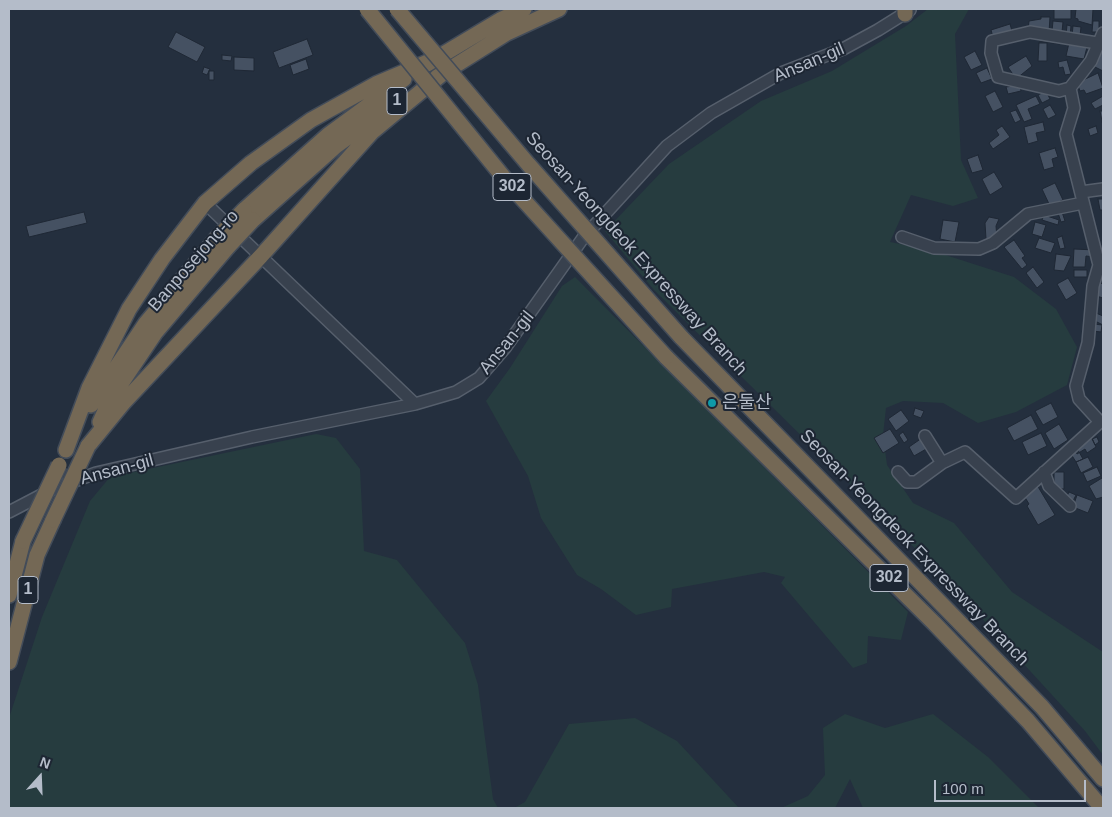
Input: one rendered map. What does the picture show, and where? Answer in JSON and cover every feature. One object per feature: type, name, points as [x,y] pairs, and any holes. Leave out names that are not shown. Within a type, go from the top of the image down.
[{"type":"highway","name":"302","points":[[367,9],[509,184],[666,357],[941,630],[1028,721],[1102,808]]},
{"type":"highway","name":"Seosan-Yeongdeok Expressway Branch","points":[[397,9],[528,164],[681,337],[1042,707],[1103,779]]},
{"type":"highway","name":"Banposejong-ro","points":[[9,595],[24,541],[66,450],[97,394],[146,323],[248,215],[328,135],[380,95],[435,59],[502,19],[524,9]]},
{"type":"highway","name":"Banposejong-ro","points":[[248,215],[384,109],[507,34],[558,9]]},
{"type":"highway","points":[[66,450],[89,388],[129,309],[162,260],[206,203],[251,163],[311,120],[376,84],[435,59]]},
{"type":"highway","points":[[88,446],[124,402],[261,256],[372,132],[442,74]]},
{"type":"highway","name":"Banposejong-ro","points":[[9,662],[37,555],[110,400],[155,333],[222,244]]},
{"type":"street","name":"Ansan-gil","points":[[9,512],[51,490],[96,474],[252,438],[415,404],[456,392],[479,378],[528,318],[583,238],[667,146],[711,113],[781,73],[842,49],[907,10]]},
{"type":"street","points":[[1030,32],[1102,40],[1091,61],[1070,88],[1059,91],[998,77],[991,53],[992,41],[1030,32]]},
{"type":"street","points":[[898,472],[907,482],[916,482],[942,463],[965,452],[1016,498],[1100,422],[1079,399],[1076,386],[1088,343],[1093,286],[1101,266],[1066,134],[1074,108],[1070,88]]},
{"type":"street","points":[[902,236],[934,248],[980,249],[993,243],[1028,214],[1082,198],[1103,189]]},
{"type":"street","points":[[206,203],[415,404]]},
{"type":"street","points":[[925,436],[942,463]]},
{"type":"street","points":[[1044,472],[1049,486],[1070,506]]},
{"type":"green space","points":[[928,9],[969,9],[955,34],[961,160],[978,198],[953,206],[911,195],[890,242],[930,250],[1014,277],[1056,309],[1077,347],[1067,385],[1016,412],[978,423],[943,403],[903,401],[886,408],[883,435],[887,465],[913,503],[954,523],[1012,592],[1103,652],[1103,755],[1085,731],[945,578],[654,290],[605,231],[669,164],[761,101],[832,71],[906,26]]},
{"type":"green space","points":[[575,277],[908,612],[901,640],[868,636],[867,663],[853,668],[781,583],[785,577],[764,572],[672,589],[671,607],[636,615],[601,589],[577,575],[541,518],[528,476],[486,401],[510,368],[562,286]]},
{"type":"green space","points":[[316,434],[336,438],[360,469],[364,551],[397,560],[465,643],[478,685],[493,799],[498,808],[9,808],[9,718],[42,617],[90,501],[110,477]]},
{"type":"green space","points":[[845,714],[885,728],[933,714],[988,757],[1039,808],[863,808],[850,779],[835,808],[781,808],[808,796],[825,775],[823,728]]},
{"type":"green space","points":[[635,718],[677,741],[739,808],[514,808],[525,802],[569,724]]},
{"type":"building","points":[[1054,9],[1071,9],[1071,19],[1054,19]]},
{"type":"building","points":[[1076,9],[1093,9],[1092,25],[1078,21],[1075,18]]},
{"type":"building","points":[[1041,17],[1050,17],[1049,32],[1028,30],[1029,21],[1041,19]]},
{"type":"building","points":[[1053,21],[1063,22],[1062,32],[1052,31]]},
{"type":"building","points":[[1093,21],[1099,21],[1099,32],[1092,32]]},
{"type":"building","points":[[1010,24],[1012,31],[993,37],[991,30]]},
{"type":"building","points":[[1067,25],[1071,26],[1070,36],[1066,35]]},
{"type":"building","points":[[1073,26],[1081,27],[1080,36],[1072,36]]},
{"type":"building","points":[[176,32],[205,47],[197,62],[168,47]]},
{"type":"building","points":[[1039,36],[1061,39],[1060,44],[1039,41]]},
{"type":"building","points":[[307,39],[313,55],[279,68],[273,52]]},
{"type":"building","points":[[1039,43],[1047,43],[1047,61],[1038,61]]},
{"type":"building","points":[[1069,43],[1087,47],[1084,59],[1066,56]]},
{"type":"building","points":[[1100,50],[1103,51],[1103,71],[1093,66]]},
{"type":"building","points":[[975,51],[982,65],[971,70],[964,57]]},
{"type":"building","points":[[222,55],[232,56],[231,61],[222,60]]},
{"type":"building","points":[[1026,56],[1032,66],[1016,79],[1008,67]]},
{"type":"building","points":[[234,57],[254,58],[254,71],[234,70]]},
{"type":"building","points":[[306,59],[309,69],[293,75],[290,65]]},
{"type":"building","points":[[1067,60],[1071,74],[1065,75],[1063,67],[1059,68],[1058,62]]},
{"type":"building","points":[[204,67],[210,69],[207,75],[202,73]]},
{"type":"building","points":[[987,68],[992,79],[981,83],[976,73]]},
{"type":"building","points":[[209,71],[214,71],[214,80],[209,80]]},
{"type":"building","points":[[1098,73],[1103,88],[1086,94],[1084,90],[1080,91],[1077,83]]},
{"type":"building","points":[[1020,85],[1021,91],[1008,94],[1006,87]]},
{"type":"building","points":[[995,91],[1003,107],[993,112],[985,96]]},
{"type":"building","points":[[1046,91],[1050,99],[1042,103],[1038,95]]},
{"type":"building","points":[[1036,96],[1040,104],[1028,109],[1032,119],[1024,122],[1016,105]]},
{"type":"building","points":[[1103,96],[1103,105],[1095,109],[1091,103]]},
{"type":"building","points":[[1050,105],[1056,115],[1048,119],[1043,109]]},
{"type":"building","points":[[1016,110],[1021,120],[1015,123],[1010,112]]},
{"type":"building","points":[[1100,111],[1103,111],[1103,126]]},
{"type":"building","points":[[1043,122],[1045,131],[1036,133],[1038,141],[1028,144],[1024,127]]},
{"type":"building","points":[[1002,126],[1010,137],[993,149],[989,143],[999,135],[996,130]]},
{"type":"building","points":[[1096,126],[1098,133],[1090,136],[1088,129]]},
{"type":"building","points":[[1055,148],[1058,157],[1052,159],[1054,167],[1044,170],[1039,153]]},
{"type":"building","points":[[978,155],[983,170],[972,173],[967,159]]},
{"type":"building","points":[[994,172],[1003,187],[990,195],[982,179]]},
{"type":"building","points":[[1055,183],[1063,200],[1050,206],[1042,189]]},
{"type":"building","points":[[1098,199],[1103,199],[1103,210],[1100,210]]},
{"type":"building","points":[[84,212],[87,223],[29,237],[26,226]]},
{"type":"building","points":[[1062,212],[1065,221],[1061,222],[1058,213]]},
{"type":"building","points":[[1044,215],[1059,220],[1058,225],[1042,220]]},
{"type":"building","points":[[989,217],[999,219],[996,226],[997,238],[986,239],[985,223]]},
{"type":"building","points":[[943,220],[959,222],[955,242],[940,239]]},
{"type":"building","points":[[1035,222],[1046,225],[1042,237],[1032,234]]},
{"type":"building","points":[[1062,236],[1065,248],[1060,249],[1057,238]]},
{"type":"building","points":[[1039,238],[1055,243],[1051,253],[1035,248]]},
{"type":"building","points":[[1014,240],[1025,256],[1022,258],[1027,265],[1022,269],[1004,247]]},
{"type":"building","points":[[1074,249],[1095,250],[1095,257],[1086,256],[1085,267],[1073,267]]},
{"type":"building","points":[[1056,254],[1071,256],[1064,271],[1054,270]]},
{"type":"building","points":[[1033,267],[1044,282],[1037,288],[1026,273]]},
{"type":"building","points":[[1074,270],[1087,270],[1087,277],[1074,277]]},
{"type":"building","points":[[1068,278],[1077,293],[1066,300],[1057,284]]},
{"type":"building","points":[[1098,282],[1103,284],[1103,298],[1093,295]]},
{"type":"building","points":[[1096,313],[1103,316],[1103,325],[1093,320]]},
{"type":"building","points":[[1094,324],[1102,325],[1101,332],[1093,331]]},
{"type":"building","points":[[1051,403],[1058,417],[1043,425],[1035,411]]},
{"type":"building","points":[[915,408],[924,411],[921,418],[913,415]]},
{"type":"building","points":[[901,410],[909,421],[896,431],[888,419]]},
{"type":"building","points":[[1031,415],[1038,429],[1014,441],[1007,428]]},
{"type":"building","points":[[1059,424],[1068,440],[1054,449],[1045,433]]},
{"type":"building","points":[[890,429],[899,443],[883,453],[874,438]]},
{"type":"building","points":[[903,432],[908,440],[904,443],[899,435]]},
{"type":"building","points":[[1041,433],[1047,446],[1028,455],[1022,442]]},
{"type":"building","points":[[1097,437],[1099,442],[1095,445],[1092,439]]},
{"type":"building","points":[[922,438],[928,448],[914,456],[909,447]]},
{"type":"building","points":[[1092,438],[1096,447],[1087,453],[1085,449],[1077,454],[1074,448]]},
{"type":"building","points":[[1078,450],[1083,459],[1076,462],[1071,454]]},
{"type":"building","points":[[1088,457],[1093,467],[1081,473],[1076,462]]},
{"type":"building","points":[[1097,467],[1101,476],[1087,482],[1083,473]]},
{"type":"building","points":[[1054,472],[1064,472],[1064,489],[1054,489]]},
{"type":"building","points":[[1102,478],[1103,497],[1096,499],[1089,486]]},
{"type":"building","points":[[1037,485],[1055,515],[1038,525],[1027,506],[1029,504],[1023,494]]},
{"type":"building","points":[[1069,492],[1076,495],[1073,501],[1066,498]]},
{"type":"building","points":[[1077,495],[1093,501],[1088,513],[1073,507]]},
{"type":"place","name":"은둘산","points":[[712,403]]}]
